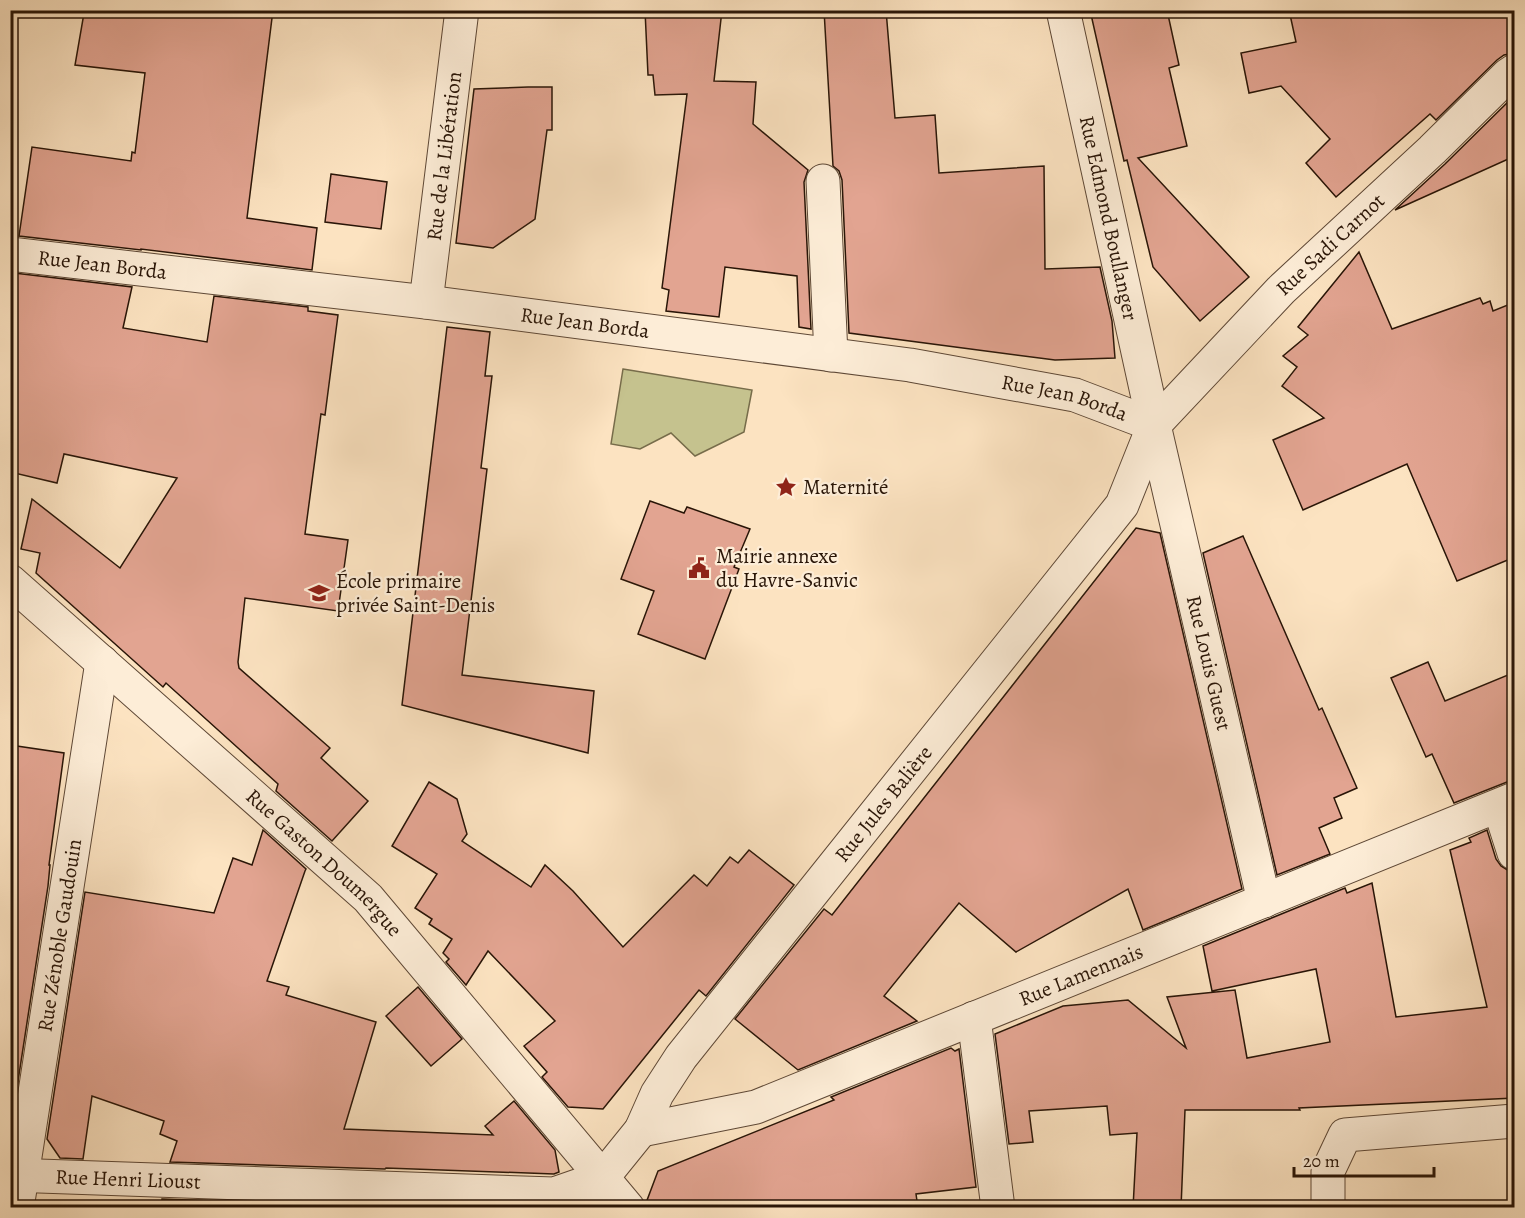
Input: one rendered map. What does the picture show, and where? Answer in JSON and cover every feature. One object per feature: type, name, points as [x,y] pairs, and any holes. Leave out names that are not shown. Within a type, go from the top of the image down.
[{"type":"street","name":"Rue de la Libération","points":[[426,302],[462,10]]},
{"type":"street","name":"Rue Edmond Boullanger","points":[[1063,10],[1154,425]]},
{"type":"street","name":"Rue Sadi Carnot","points":[[1154,425],[1281,290],[1432,150],[1508,75],[1515,71]]},
{"type":"street","points":[[823,181],[831,355]]},
{"type":"street","name":"Rue Jean Borda","points":[[10,254],[426,302],[910,365],[1075,395],[1154,425]]},
{"type":"street","name":"Rue Louis Guest","points":[[1154,425],[1264,901]]},
{"type":"street","name":"Rue Jules Balière","points":[[597,1192],[641,1130],[657,1094],[681,1058],[1122,505],[1154,425]]},
{"type":"street","name":"Rue Gaston Doumergue","points":[[10,581],[368,898],[597,1192],[628,1208]]},
{"type":"street","name":"Rue Zénoble Gaudouin","points":[[17,1208],[16,1175],[102,662]]},
{"type":"street","points":[[1507,802],[1515,853]]},
{"type":"street","name":"Rue Lamennais","points":[[641,1130],[756,1107],[1507,802]]},
{"type":"street","points":[[974,1018],[998,1208]]},
{"type":"street","points":[[1328,1208],[1328,1172],[1345,1135],[1515,1121]]},
{"type":"street","name":"Rue Henri Lioust","points":[[16,1175],[197,1195],[597,1192]]},
{"type":"shaded area","points":[[623,369],[752,390],[744,432],[695,456],[671,433],[640,449],[611,444]]},
{"type":"building","points":[[136,10],[273,10],[247,218],[317,228],[312,270],[19,236],[32,147],[131,161],[132,152],[135,153],[145,73],[75,65],[84,13],[136,17]]},
{"type":"building","points":[[645,10],[722,10],[714,81],[756,82],[753,124],[808,170],[804,182],[811,329],[799,327],[797,276],[725,267],[719,317],[666,311],[669,290],[662,288],[687,94],[655,95],[653,75],[648,75]]},
{"type":"building","points":[[824,10],[886,10],[895,118],[935,115],[939,173],[1044,166],[1045,269],[1100,267],[1112,321],[1115,358],[1055,360],[849,333],[842,180],[839,171],[833,166]]},
{"type":"building","points":[[1090,10],[1167,10],[1179,65],[1169,68],[1187,146],[1138,158],[1249,277],[1200,321],[1153,267],[1127,160],[1124,161]]},
{"type":"building","points":[[1289,10],[1515,10],[1515,53],[1504,55],[1497,60],[1436,120],[1430,114],[1336,197],[1306,163],[1330,139],[1281,86],[1249,93],[1241,53],[1296,42]]},
{"type":"building","points":[[552,87],[552,130],[547,130],[535,219],[493,248],[456,243],[474,89]]},
{"type":"building","points":[[1515,95],[1515,156],[1395,210],[1445,164]]},
{"type":"building","points":[[331,174],[387,182],[381,229],[325,222]]},
{"type":"building","points":[[1359,252],[1392,329],[1480,298],[1483,304],[1490,301],[1493,311],[1515,302],[1515,557],[1457,581],[1407,464],[1303,510],[1273,440],[1324,418],[1282,386],[1297,367],[1283,356],[1308,335],[1298,327]]},
{"type":"building","points":[[14,273],[132,287],[123,328],[207,342],[214,296],[308,307],[308,311],[338,315],[325,415],[321,414],[305,534],[348,540],[338,611],[245,598],[238,662],[239,668],[330,748],[321,758],[368,801],[332,841],[276,791],[278,784],[166,683],[163,687],[36,573],[40,553],[21,549],[32,499],[120,568],[177,478],[64,454],[57,483],[10,472],[10,276],[14,276]]},
{"type":"building","points":[[447,327],[490,332],[485,376],[492,376],[481,468],[487,469],[462,675],[594,691],[588,753],[402,705]]},
{"type":"building","points":[[650,501],[684,513],[687,507],[750,529],[734,567],[739,569],[705,659],[638,634],[654,591],[621,579]]},
{"type":"building","points":[[1136,528],[1160,533],[1242,889],[1143,930],[1128,889],[1016,952],[959,903],[884,996],[917,1021],[798,1070],[735,1019],[824,909],[832,915]]},
{"type":"building","points":[[1243,536],[1319,710],[1322,708],[1357,788],[1334,798],[1342,818],[1319,828],[1330,854],[1277,875],[1203,553]]},
{"type":"building","points":[[1428,662],[1445,701],[1515,672],[1515,781],[1454,803],[1432,754],[1426,757],[1391,678]]},
{"type":"building","points":[[10,745],[64,753],[48,886],[12,1120],[10,1120]]},
{"type":"building","points":[[429,782],[457,799],[467,834],[462,841],[531,887],[545,865],[573,891],[623,947],[694,875],[707,886],[730,857],[738,863],[749,850],[794,885],[706,996],[699,990],[603,1109],[568,1107],[542,1077],[547,1072],[524,1046],[555,1021],[488,951],[466,985],[446,962],[449,959],[443,953],[452,939],[429,924],[432,919],[415,908],[437,874],[392,846]]},
{"type":"building","points":[[263,830],[306,869],[267,981],[289,987],[286,995],[376,1022],[344,1129],[493,1135],[485,1126],[514,1101],[555,1150],[559,1172],[554,1174],[170,1162],[177,1141],[160,1134],[164,1121],[92,1096],[83,1159],[60,1158],[47,1139],[85,892],[214,913],[233,858],[252,865]]},
{"type":"building","points":[[1487,830],[1496,859],[1501,866],[1509,871],[1515,871],[1515,1098],[1299,1108],[1300,1110],[1185,1110],[1181,1208],[1133,1208],[1137,1133],[1110,1135],[1107,1106],[1029,1111],[1033,1142],[1009,1144],[995,1034],[1063,1006],[1128,1000],[1186,1048],[1167,997],[1235,990],[1247,1058],[1330,1042],[1316,969],[1212,991],[1203,946],[1345,888],[1347,893],[1372,883],[1396,1017],[1487,1007],[1450,850],[1471,842],[1469,838]]},
{"type":"building","points":[[418,987],[462,1039],[431,1066],[386,1016]]},
{"type":"building","points":[[951,1048],[955,1051],[959,1049],[976,1187],[916,1194],[918,1208],[646,1208],[658,1171],[834,1100],[831,1097]]},
{"type":"building","points":[[162,1199],[382,1207],[161,1208]]},
{"type":"place","name":"Maternité","points":[[786,487]]},
{"type":"place","name":"Mairie annexe du Havre-Sanvic","points":[[699,568]]},
{"type":"place","name":"École primaire privée Saint-Denis","points":[[319,593]]}]
